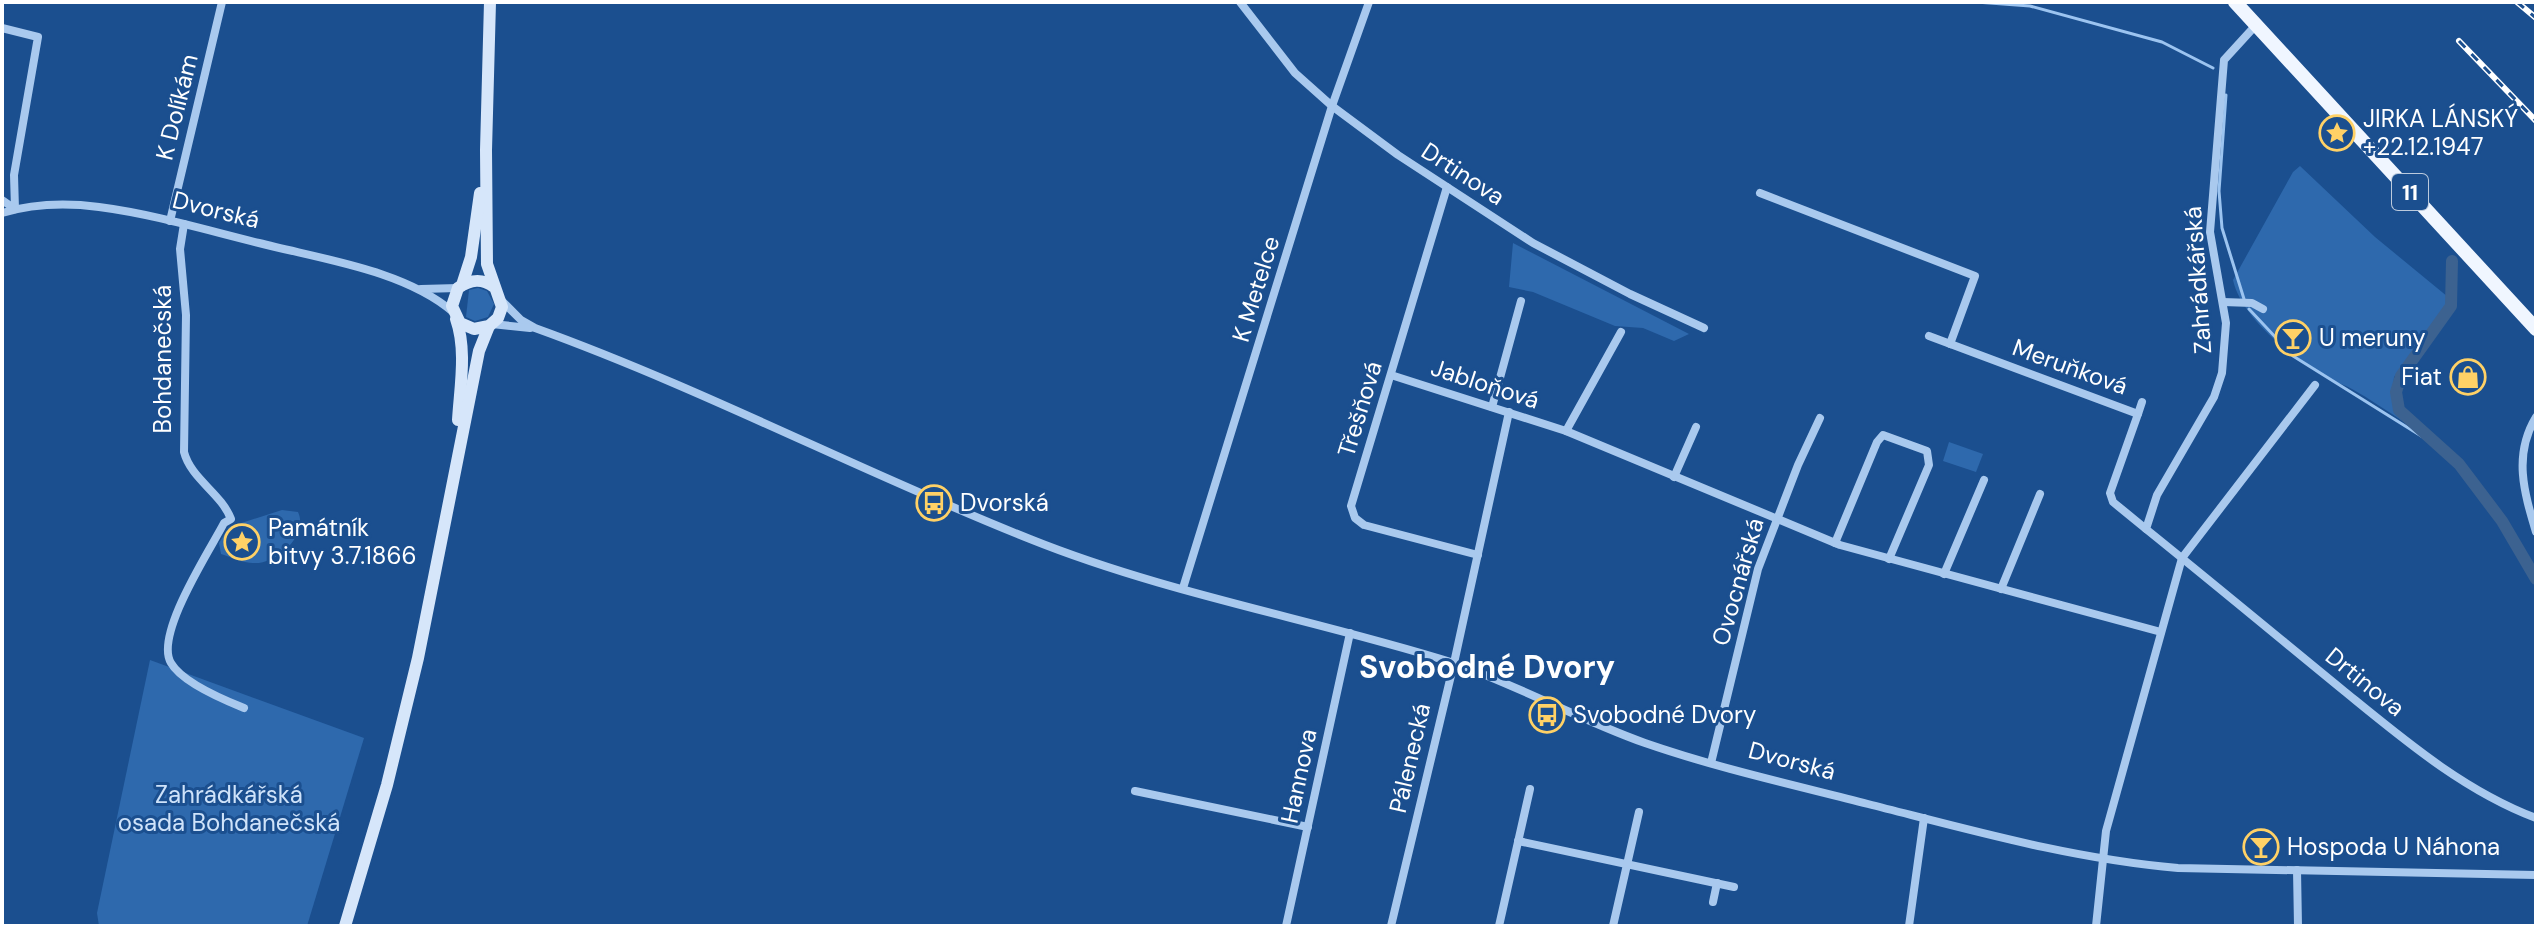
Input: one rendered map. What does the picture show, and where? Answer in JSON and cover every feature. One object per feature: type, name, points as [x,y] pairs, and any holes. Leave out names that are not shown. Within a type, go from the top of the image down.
[{"type":"main road","points":[[490,2],[487,264],[494,287]]},
{"type":"main road","name":"11","points":[[2235,2],[2536,329]]},
{"type":"main road","points":[[456,463],[462,354],[453,300],[471,257],[486,150]]},
{"type":"main road","name":"Dvorská","points":[[460,286],[475,280],[494,287],[502,300]]},
{"type":"main road","points":[[345,926],[400,733],[435,579],[479,351],[490,325],[500,313],[502,300]]},
{"type":"main road","name":"Dvorská","points":[[454,314],[467,327],[482,329],[490,325]]},
{"type":"street","name":"K Dolíkám","points":[[170,221],[222,2]]},
{"type":"street","name":"Drtinova","points":[[1240,2],[1295,73],[1332,106],[1398,155],[1533,243],[1630,294],[1704,328]]},
{"type":"street","name":"K Metelce","points":[[1183,588],[1332,106],[1369,2]]},
{"type":"street","name":"Zahrádkářská","points":[[2146,529],[2157,495],[2219,385],[2226,338],[2223,302],[2210,232],[2224,60],[2256,25]]},
{"type":"street","points":[[2,28],[38,37],[14,175],[15,209]]},
{"type":"street","name":"Třešňová","points":[[1447,187],[1352,501],[1352,513],[1364,525],[1478,555]]},
{"type":"street","points":[[1760,193],[1975,276],[1950,344]]},
{"type":"street","points":[[2,200],[15,209]]},
{"type":"street","name":"Dvorská","points":[[2,213],[50,205],[98,207],[184,224],[358,268],[416,288],[454,314]]},
{"type":"street","name":"Bohdanečská","points":[[184,224],[180,249],[186,315],[184,452],[194,472],[227,509],[231,519],[224,523],[185,595],[169,634],[168,654],[171,665],[184,675],[215,695],[244,708]]},
{"type":"street","name":"Dvorská","points":[[416,288],[460,286]]},
{"type":"street","name":"Dvorská","points":[[502,300],[514,314],[535,328],[640,368],[1030,539],[1094,562],[1454,663],[1610,730],[1711,763],[2069,854],[2102,859],[2178,868],[2536,875]]},
{"type":"street","points":[[1492,407],[1521,301]]},
{"type":"street","points":[[2223,302],[2252,303],[2263,309]]},
{"type":"street","name":"Dvorská","points":[[490,325],[535,328]]},
{"type":"street","points":[[1566,431],[1621,332]]},
{"type":"street","name":"Meruňková","points":[[1929,336],[2138,414],[2110,493],[2113,502],[2146,529]]},
{"type":"street","name":"Jabloňová","points":[[1391,375],[1566,431],[1835,543],[2161,632]]},
{"type":"street","points":[[2096,926],[2106,831],[2182,558],[2315,385]]},
{"type":"street","points":[[2138,414],[2142,402]]},
{"type":"street","name":"Pálenecká","points":[[1391,926],[1454,663],[1509,412]]},
{"type":"street","points":[[2536,417],[2528,432],[2522,458],[2523,488],[2536,532]]},
{"type":"street","name":"Ovocnářská","points":[[1711,763],[1758,569],[1798,465],[1820,418]]},
{"type":"street","points":[[1674,477],[1696,427]]},
{"type":"street","points":[[1835,543],[1877,442],[1883,435],[1927,451],[1929,465],[1889,559]]},
{"type":"street","points":[[1944,574],[1984,480]]},
{"type":"street","points":[[2001,589],[2040,494]]},
{"type":"street","points":[[2146,529],[2182,558]]},
{"type":"street","name":"Drtinova","points":[[2182,558],[2383,723],[2501,805],[2536,818]]},
{"type":"street","name":"Hannova","points":[[1286,926],[1350,633]]},
{"type":"street","points":[[1499,926],[1530,789]]},
{"type":"street","points":[[1135,791],[1308,827]]},
{"type":"street","points":[[1613,926],[1639,812]]},
{"type":"street","points":[[1909,926],[1924,818]]},
{"type":"street","points":[[1518,841],[1734,887]]},
{"type":"street","points":[[2297,870],[2298,926]]},
{"type":"street","points":[[1713,902],[1717,883]]},
{"type":"green space","points":[[2300,166],[2375,237],[2448,297],[2445,310],[2394,377],[2392,403],[2404,422],[2286,350],[2258,323],[2238,294],[2233,280],[2293,172]]},
{"type":"green space","points":[[1513,243],[1689,334],[1674,341],[1643,328],[1615,326],[1533,292],[1509,287]]},
{"type":"green space","points":[[478,288],[487,291],[494,304],[488,317],[475,321],[466,317],[469,290]]},
{"type":"green space","points":[[1949,442],[1983,454],[1976,472],[1943,461]]},
{"type":"green space","points":[[282,510],[298,512],[300,521],[295,539],[280,554],[253,563],[221,554],[219,543],[229,527]]},
{"type":"green space","name":"Zahrádkářská osada Bohdanečská","points":[[150,660],[364,738],[307,926],[99,926],[97,913]]},
{"type":"waterway","points":[[1976,2],[2030,6],[2162,42],[2213,68]]},
{"type":"waterway","points":[[2226,95],[2219,191],[2222,228],[2244,299]]},
{"type":"waterway","points":[[2452,261],[2451,306],[2401,376],[2396,392],[2399,410],[2459,464],[2502,521],[2536,579]]},
{"type":"waterway","points":[[2249,309],[2293,356],[2442,449]]},
{"type":"railway","points":[[2517,2],[2536,18]]},
{"type":"railway","points":[[2459,41],[2536,121]]},
{"type":"place","name":"JIRKA LÁNSKÝ +22.12.1947","points":[[2337,133]]},
{"type":"place","name":"U meruny","points":[[2293,338]]},
{"type":"place","name":"Fiat","points":[[2468,377]]},
{"type":"place","name":"Dvorská","points":[[934,503]]},
{"type":"place","name":"Památník bitvy 3.7.1866","points":[[242,542]]},
{"type":"place","name":"Svobodné Dvory","points":[[1547,715]]},
{"type":"place","name":"Hospoda U Náhona","points":[[2261,847]]},
{"type":"district","name":"Svobodné Dvory","points":[[1487,667]]}]
